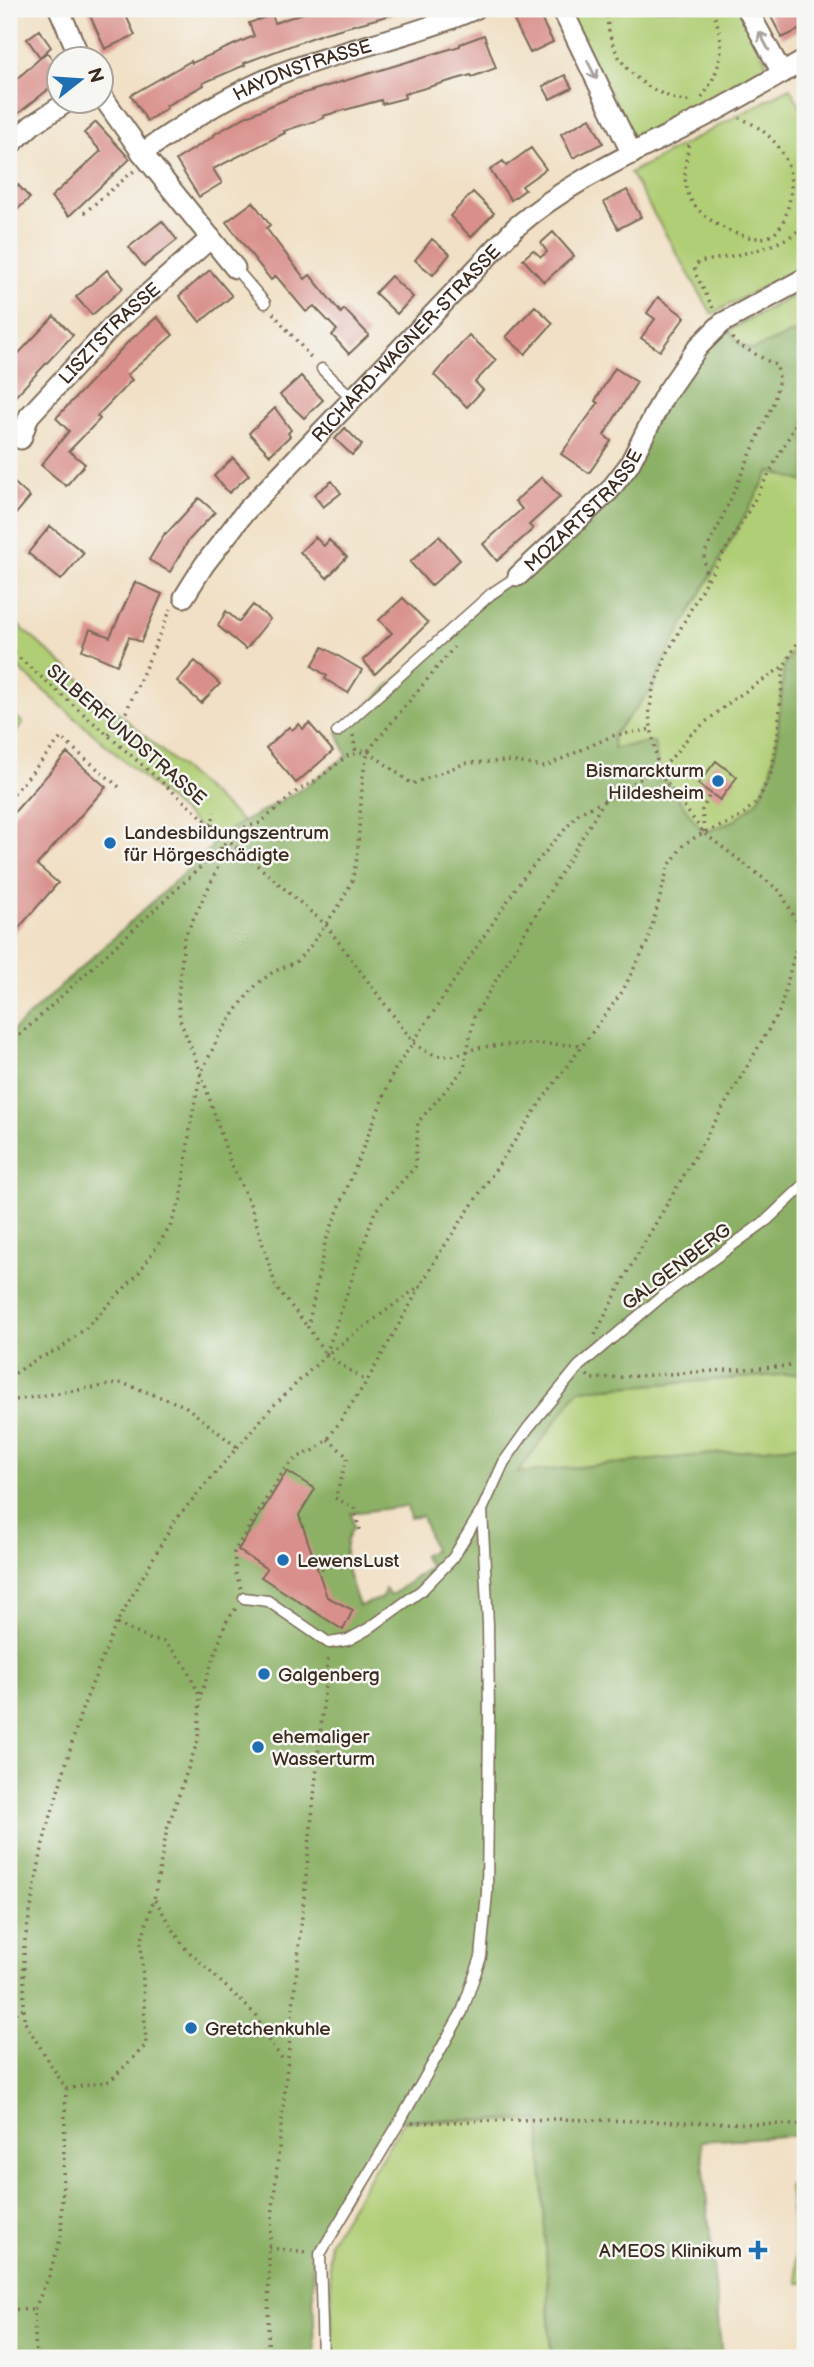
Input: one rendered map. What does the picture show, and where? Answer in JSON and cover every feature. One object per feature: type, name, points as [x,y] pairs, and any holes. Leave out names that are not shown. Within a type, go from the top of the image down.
[{"type":"street","points":[[59,9],[75,46]]},
{"type":"street","name":"HAYDNSTRASSE","points":[[145,156],[201,113],[246,88],[304,64],[393,38],[475,9]]},
{"type":"street","points":[[562,9],[632,154]]},
{"type":"street","points":[[747,9],[782,73]]},
{"type":"street","name":"RICHARD-WAGNER-STRASSE","points":[[184,597],[222,540],[245,512],[516,227],[544,203],[705,112],[805,60]]},
{"type":"street","points":[[9,146],[46,116]]},
{"type":"street","points":[[116,116],[235,268]]},
{"type":"street","name":"LISZTSTRASSE","points":[[21,439],[29,416],[116,322],[211,238]]},
{"type":"street","name":"MOZARTSTRASSE","points":[[518,576],[609,492],[629,465],[664,397],[698,346],[722,323],[805,278]]},
{"type":"lane","points":[[235,268],[265,303]]},
{"type":"lane","points":[[322,369],[354,399]]},
{"type":"lane","name":"MOZARTSTRASSE","points":[[337,732],[491,594],[518,576]]},
{"type":"lane","name":"GALGENBERG","points":[[320,2253],[462,2012],[481,1957],[487,1893],[489,1717],[488,1624],[482,1510],[504,1462],[579,1366],[660,1298],[767,1220],[805,1184]]},
{"type":"lane","points":[[244,1598],[268,1601],[329,1643],[348,1640],[422,1590],[453,1558],[482,1510]]},
{"type":"lane","points":[[320,2253],[323,2358]]},
{"type":"path","points":[[9,17],[21,9]]},
{"type":"path","points":[[607,9],[607,26],[611,41],[624,66],[638,80],[705,112],[753,123],[775,141],[787,158],[791,195],[786,216],[775,234],[747,236],[724,229],[704,216],[690,200],[685,171],[705,112],[723,42],[711,9]]},
{"type":"path","points":[[84,213],[145,156]]},
{"type":"path","points":[[706,581],[704,554],[774,401],[779,379],[777,366],[737,344],[704,296],[695,266],[699,262],[754,253],[801,229],[805,223]]},
{"type":"path","points":[[775,234],[778,241]]},
{"type":"path","points":[[265,303],[322,369]]},
{"type":"path","points":[[801,929],[780,891],[704,833],[659,770],[649,715],[653,688],[669,650],[805,407]]},
{"type":"path","points":[[109,735],[126,712],[170,610],[184,597]]},
{"type":"path","points":[[66,2090],[110,2081],[146,2045],[141,1942],[154,1899],[167,1829],[198,1740],[200,1697],[226,1622],[244,1598],[236,1574],[234,1552],[285,1468],[328,1439],[367,1381],[437,1257],[542,1100],[622,992],[648,941],[668,867],[684,844],[736,820],[758,801],[771,774],[784,666],[805,631]]},
{"type":"path","points":[[796,646],[805,642]]},
{"type":"path","points":[[9,1377],[37,1359],[60,1349],[85,1329],[138,1274],[170,1227],[181,1199],[191,1121],[201,1073],[220,1034],[243,1001],[265,978],[296,962],[326,925],[352,881],[357,858],[363,775],[368,751],[454,646]]},
{"type":"path","name":"SILBERFUNDSTRASSE","points":[[9,649],[326,925],[413,1042]]},
{"type":"path","points":[[308,1327],[325,1243],[394,1071],[522,879],[579,813],[659,770],[691,734],[734,699],[784,666]]},
{"type":"path","points":[[337,732],[352,728],[355,749],[368,751],[412,783],[466,763],[511,761],[544,767],[612,736],[652,729]]},
{"type":"path","points":[[9,799],[61,738],[119,787]]},
{"type":"path","points":[[9,1045],[222,847],[235,830],[260,823],[297,791],[318,779],[347,756],[368,751]]},
{"type":"path","points":[[704,833],[702,810],[710,794]]},
{"type":"path","points":[[326,1356],[375,1211],[415,1167],[418,1122],[464,1069],[474,1017],[604,801]]},
{"type":"path","points":[[212,826],[214,812]]},
{"type":"path","points":[[222,847],[217,870],[184,938],[178,998],[180,1020],[201,1073],[229,1159],[251,1206],[276,1287],[308,1327],[326,1356],[367,1381]]},
{"type":"path","points":[[805,913],[780,1010],[628,1271],[579,1366],[591,1379],[805,1365]]},
{"type":"path","points":[[413,1042],[422,1050],[442,1056],[469,1052],[481,1047],[583,1045]]},
{"type":"path","points":[[36,2358],[34,2310],[49,2276],[61,2236],[66,2090],[24,2021],[24,1945],[43,1843],[81,1712],[116,1624],[176,1520],[272,1407],[326,1356],[422,1284]]},
{"type":"path","points":[[9,1401],[122,1382],[185,1406],[238,1448]]},
{"type":"path","points":[[328,1439],[348,1457],[335,1498],[355,1508],[361,1533]]},
{"type":"path","points":[[321,1569],[353,1559]]},
{"type":"path","points":[[116,1624],[152,1640],[165,1642],[184,1663],[200,1697]]},
{"type":"path","points":[[268,2358],[269,2248],[329,1643]]},
{"type":"path","points":[[154,1899],[184,1947],[257,2016],[268,2040],[286,2064]]},
{"type":"path","points":[[9,2016],[24,2008]]},
{"type":"path","points":[[399,2123],[555,2119],[805,2125]]},
{"type":"path","points":[[269,2248],[320,2253]]},
{"type":"path","points":[[9,2309],[34,2310]]},
{"type":"green space","points":[[566,9],[742,9],[768,67],[765,78],[635,141]]},
{"type":"green space","points":[[790,88],[805,114],[805,265],[712,314],[630,173]]},
{"type":"green space","points":[[805,289],[805,328],[752,351],[738,343],[729,330]]},
{"type":"green space","name":"Galgenberg","points":[[805,328],[805,482],[770,471],[669,650],[653,688],[612,736],[614,748],[654,742],[659,773],[704,833],[736,820],[758,801],[771,773],[784,666],[805,630],[805,1373],[579,1390],[517,1473],[805,1445],[805,2135],[701,2141],[722,2358],[551,2358],[540,2121],[394,2119],[312,2252],[315,2358],[9,2358],[9,1034],[211,848],[213,839],[298,791],[347,756],[337,732],[609,491],[698,347],[729,330],[738,343],[752,350]],"holes":[[[407,1506],[410,1518],[422,1516],[434,1551],[423,1557],[431,1566],[390,1596],[385,1589],[383,1598],[359,1606],[345,1556],[348,1536],[354,1527],[351,1513]]]},
{"type":"green space","points":[[770,471],[805,482],[805,630],[784,666],[771,773],[758,801],[736,820],[704,833],[659,773],[613,748],[612,736],[653,688],[669,650]]},
{"type":"green space","points":[[9,617],[243,822],[213,839],[9,660]]},
{"type":"green space","points":[[9,711],[23,723],[9,741]]},
{"type":"green space","points":[[805,1373],[805,1445],[517,1474],[579,1390]]},
{"type":"green space","points":[[404,2121],[540,2121],[551,2358],[333,2358],[329,2242]]},
{"type":"green space","points":[[805,2183],[805,2283],[798,2283],[789,2185]]},
{"type":"building","points":[[87,9],[123,9],[135,35],[111,46],[104,46]]},
{"type":"building","points":[[315,9],[397,9],[398,13],[325,33],[244,63],[245,65],[203,83],[204,85],[166,106],[167,108],[147,121],[131,95],[191,61],[192,63],[254,36],[249,23],[272,15],[275,23]]},
{"type":"building","points":[[536,9],[553,42],[530,53],[514,21]]},
{"type":"building","points":[[767,9],[800,9],[805,27],[782,38]]},
{"type":"building","points":[[39,30],[50,46],[46,46],[46,52],[40,57],[27,39]]},
{"type":"building","points":[[484,35],[496,68],[472,77],[471,75],[404,94],[405,98],[382,104],[381,100],[323,116],[324,118],[284,131],[285,133],[213,169],[222,183],[199,197],[176,160],[247,116],[291,97],[460,46]]},
{"type":"building","points":[[46,53],[46,91],[9,121],[9,86]]},
{"type":"building","points":[[565,75],[572,88],[550,99],[543,86]]},
{"type":"building","points":[[590,118],[603,143],[573,158],[561,134]]},
{"type":"building","points":[[96,122],[130,159],[69,216],[51,197],[101,151],[84,133]]},
{"type":"building","points":[[531,148],[546,169],[522,186],[525,190],[511,200],[490,170],[503,161],[506,166]]},
{"type":"building","points":[[18,185],[30,198],[9,217],[9,193]]},
{"type":"building","points":[[627,190],[641,217],[618,229],[604,202]]},
{"type":"building","points":[[473,192],[494,213],[471,237],[450,216]]},
{"type":"building","points":[[253,202],[270,225],[266,228],[305,279],[310,275],[341,313],[344,309],[369,335],[349,354],[332,335],[337,330],[314,306],[306,312],[276,276],[271,280],[226,222]]},
{"type":"building","points":[[162,221],[177,240],[144,266],[129,247]]},
{"type":"building","points":[[553,232],[574,256],[544,282],[523,259],[533,250],[541,257],[547,252],[541,243]]},
{"type":"building","points":[[432,239],[450,254],[433,275],[415,260]]},
{"type":"building","points":[[107,270],[123,288],[92,315],[76,297]]},
{"type":"building","points":[[210,270],[232,296],[200,322],[179,296]]},
{"type":"building","points":[[391,276],[413,297],[397,314],[375,293]]},
{"type":"building","points":[[658,297],[685,317],[660,351],[641,338],[655,319],[647,313]]},
{"type":"building","points":[[535,306],[553,323],[525,354],[506,337]]},
{"type":"building","points":[[54,316],[73,335],[9,403],[9,360]]},
{"type":"building","points":[[157,317],[173,335],[127,375],[132,380],[97,416],[100,419],[69,451],[85,464],[66,486],[41,465],[69,431],[56,418],[128,342]]},
{"type":"building","points":[[469,335],[496,360],[475,382],[483,390],[467,407],[434,375]]},
{"type":"building","points":[[615,368],[637,382],[604,435],[611,441],[589,473],[561,454],[598,403],[595,401]]},
{"type":"building","points":[[301,376],[323,400],[304,418],[280,395]]},
{"type":"building","points":[[275,408],[291,430],[288,433],[290,436],[270,455],[249,433]]},
{"type":"building","points":[[345,428],[362,445],[352,455],[335,439]]},
{"type":"building","points":[[233,458],[249,475],[229,493],[214,476]]},
{"type":"building","points":[[542,477],[560,497],[529,525],[533,529],[497,561],[483,544],[522,509],[515,501]]},
{"type":"building","points":[[9,478],[30,497],[9,522]]},
{"type":"building","points":[[332,481],[341,493],[323,507],[314,495]]},
{"type":"building","points":[[199,498],[215,512],[188,541],[170,572],[149,560],[165,533]]},
{"type":"building","points":[[50,526],[84,553],[61,580],[28,553]]},
{"type":"building","points":[[439,536],[460,560],[431,586],[410,562]]},
{"type":"building","points":[[315,537],[324,546],[329,540],[347,557],[327,578],[300,552]]},
{"type":"building","points":[[135,582],[162,594],[141,642],[129,637],[117,665],[82,650],[90,629],[110,637]]},
{"type":"building","points":[[403,598],[428,623],[375,674],[363,660],[392,633],[379,620]]},
{"type":"building","points":[[253,605],[270,619],[246,649],[218,626],[226,611],[239,622]]},
{"type":"building","points":[[323,647],[362,670],[348,693],[325,679],[327,676],[312,666]]},
{"type":"building","points":[[195,661],[220,684],[201,703],[177,681]]},
{"type":"building","points":[[309,723],[333,751],[296,783],[266,748],[289,727],[292,730],[299,724],[303,729]]},
{"type":"building","points":[[67,753],[106,787],[37,865],[58,883],[9,939],[9,873],[17,864],[9,857],[9,818]]},
{"type":"building","name":"Bismarckturm Hildesheim","points":[[716,761],[737,777],[720,800],[698,784]]},
{"type":"building","name":"LewensLust","points":[[287,1471],[315,1489],[299,1515],[327,1597],[353,1610],[343,1630],[261,1577],[267,1569],[238,1550]]},
{"type":"place","name":"Bismarckturm Hildesheim","points":[[718,781]]},
{"type":"place","name":"Landesbildungszentrum für Hörgeschädigte","points":[[110,843]]},
{"type":"place","name":"LewensLust","points":[[283,1560]]},
{"type":"place","name":"Galgenberg","points":[[264,1674]]},
{"type":"place","name":"ehemaliger Wasserturm","points":[[258,1747]]},
{"type":"place","name":"Gretchenkuhle","points":[[191,2028]]},
{"type":"place","name":"AMEOS Klinikum","points":[[758,2250]]}]
